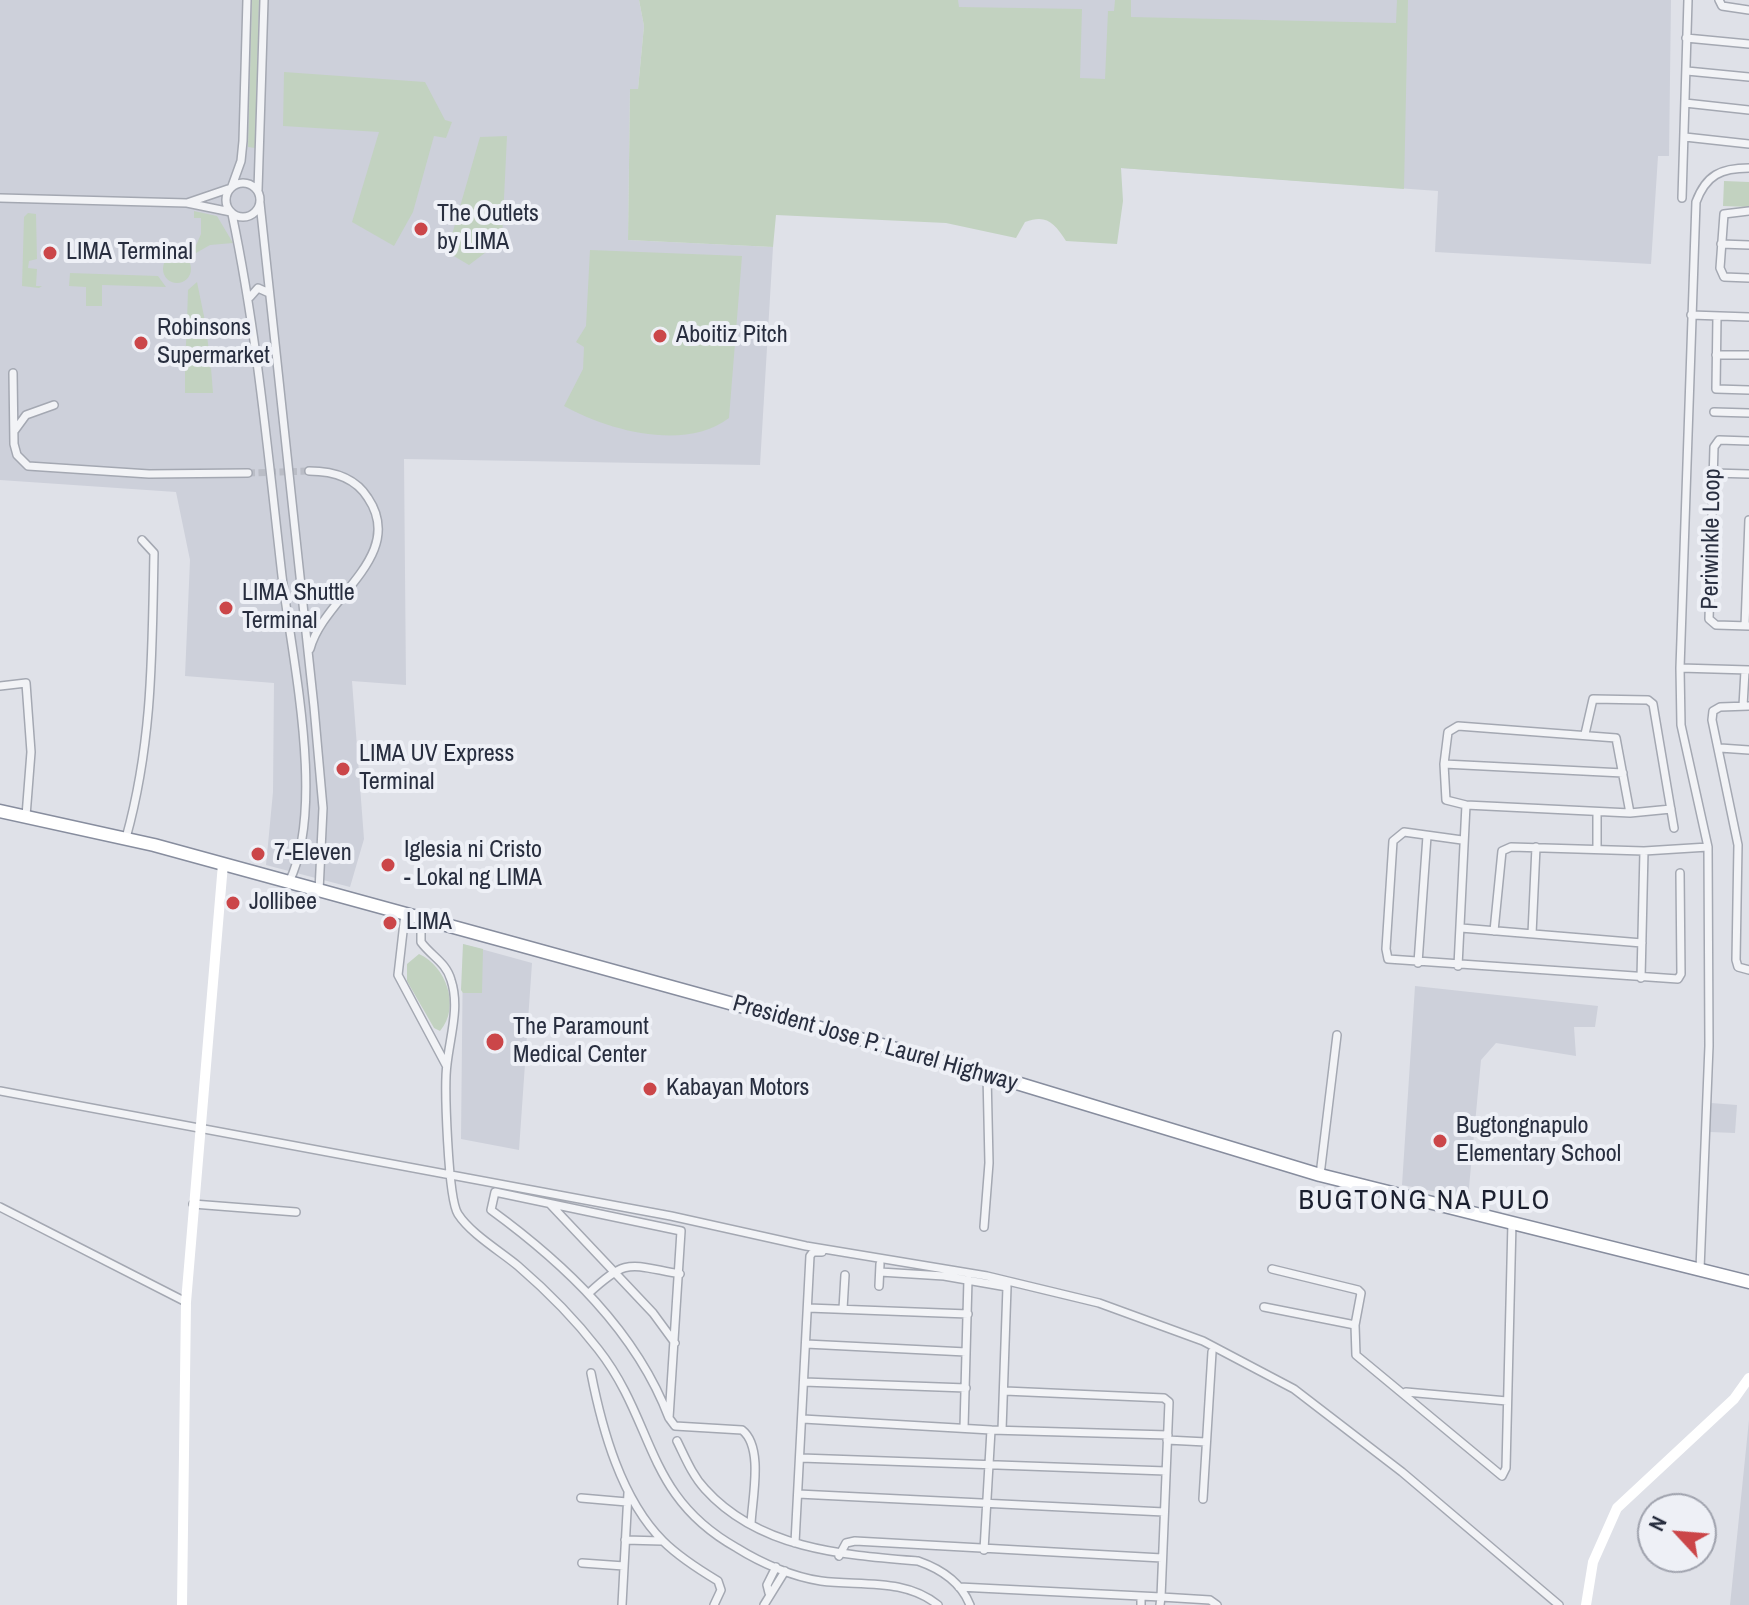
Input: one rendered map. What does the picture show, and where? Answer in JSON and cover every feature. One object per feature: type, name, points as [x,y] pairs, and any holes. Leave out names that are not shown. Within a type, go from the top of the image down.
[{"type":"highway","name":"President Jose P. Laurel Highway","points":[[0,811],[126,838],[987,1074],[1320,1175],[1749,1282]]},
{"type":"street","points":[[247,0],[243,141],[226,200],[232,213],[250,297],[305,776],[305,836],[289,882]]},
{"type":"street","points":[[264,0],[258,190],[323,808],[319,891]]},
{"type":"street","points":[[1682,198],[1688,0]]},
{"type":"street","points":[[1719,0],[1722,6],[1749,10]]},
{"type":"street","points":[[1686,38],[1749,44]]},
{"type":"street","points":[[1687,71],[1749,77]]},
{"type":"street","points":[[1685,103],[1749,110]]},
{"type":"street","points":[[1685,137],[1749,144]]},
{"type":"street","points":[[1700,1269],[1709,1046],[1708,847],[1681,725],[1680,668],[1696,202],[1701,188],[1712,174],[1730,168],[1749,168]]},
{"type":"street","points":[[187,203],[246,182],[258,190]]},
{"type":"street","points":[[0,198],[187,203],[239,217],[252,215],[260,203]]},
{"type":"street","points":[[1749,211],[1725,212],[1720,268],[1724,277],[1749,278]]},
{"type":"street","points":[[1721,244],[1749,245]]},
{"type":"street","points":[[250,297],[258,288],[269,293]]},
{"type":"street","points":[[1691,315],[1749,317]]},
{"type":"street","points":[[1717,316],[1716,389],[1749,390]]},
{"type":"street","points":[[1716,355],[1749,355]]},
{"type":"street","points":[[13,373],[13,436],[17,455],[32,468],[175,474],[248,473]]},
{"type":"street","points":[[13,436],[23,417],[54,405]]},
{"type":"street","points":[[1714,412],[1749,413]]},
{"type":"street","name":"Periwinkle Loop","points":[[1747,626],[1711,623],[1715,443],[1719,440],[1749,441]]},
{"type":"street","points":[[309,471],[330,472],[357,485],[374,507],[378,531],[370,560],[319,627],[309,659]]},
{"type":"street","points":[[1713,473],[1749,474]]},
{"type":"street","points":[[1747,626],[1749,520]]},
{"type":"street","points":[[126,838],[142,778],[152,672],[154,553],[142,540]]},
{"type":"street","points":[[1680,668],[1747,670],[1746,706],[1720,707],[1713,711],[1712,720],[1738,845],[1736,960],[1738,967],[1749,970]]},
{"type":"street","points":[[0,686],[26,683],[31,752],[26,816]]},
{"type":"street","points":[[1585,734],[1593,699],[1648,700],[1653,704],[1674,828]]},
{"type":"street","points":[[298,709],[314,707]]},
{"type":"street","points":[[1630,813],[1616,738],[1458,726],[1448,732],[1444,764],[1446,800],[1466,805],[1597,813],[1630,813],[1671,809]]},
{"type":"street","points":[[1720,748],[1749,750]]},
{"type":"street","points":[[1444,764],[1623,773]]},
{"type":"street","points":[[1458,966],[1466,805]]},
{"type":"street","points":[[1597,813],[1597,847]]},
{"type":"street","points":[[1462,840],[1404,832],[1393,841],[1386,949],[1388,959],[1678,979],[1681,974],[1680,873]]},
{"type":"street","points":[[1418,963],[1427,836]]},
{"type":"street","points":[[1494,931],[1502,851],[1511,847],[1597,847],[1644,851],[1708,847]]},
{"type":"street","points":[[1532,934],[1536,847]]},
{"type":"street","points":[[1641,978],[1644,851]]},
{"type":"street","points":[[182,1605],[186,1302],[223,864]]},
{"type":"street","points":[[1739,884],[1749,884]]},
{"type":"street","points":[[405,914],[398,975],[446,1065]]},
{"type":"street","points":[[421,918],[421,942],[443,964],[453,990],[453,1031],[446,1065],[451,1177],[459,1216],[538,1283],[600,1350],[630,1396],[662,1475],[679,1503],[703,1528],[785,1571],[819,1581],[905,1587],[938,1605]]},
{"type":"street","points":[[1739,925],[1749,926]]},
{"type":"street","points":[[1461,928],[1642,943]]},
{"type":"street","points":[[1320,1175],[1337,1035]]},
{"type":"street","points":[[984,1227],[989,1163],[987,1074]]},
{"type":"street","points":[[0,1091],[201,1131],[242,1134],[451,1177],[671,1216],[806,1246],[987,1276],[1099,1303],[1203,1341],[1294,1389],[1402,1472],[1559,1605]]},
{"type":"street","points":[[669,1418],[682,1236],[678,1228],[495,1192],[490,1207],[532,1240],[589,1293],[628,1342],[657,1388],[669,1418],[675,1426],[742,1430],[749,1435],[754,1453],[751,1524]]},
{"type":"street","points":[[548,1203],[614,1270],[675,1343]]},
{"type":"street","points":[[193,1204],[296,1212]]},
{"type":"street","points":[[0,1207],[186,1302]]},
{"type":"street","points":[[1272,1269],[1358,1290],[1361,1293],[1355,1325],[1356,1355],[1502,1476],[1506,1468],[1512,1222]]},
{"type":"street","points":[[795,1543],[810,1256],[818,1251],[836,1254]]},
{"type":"street","points":[[589,1293],[614,1270],[627,1265],[680,1274]]},
{"type":"street","points":[[879,1286],[880,1268],[968,1279],[1008,1290],[1002,1430]]},
{"type":"street","points":[[843,1309],[845,1275]]},
{"type":"street","points":[[964,1428],[968,1279]]},
{"type":"street","points":[[1264,1307],[1355,1325]]},
{"type":"street","points":[[808,1308],[968,1314]]},
{"type":"street","points":[[806,1344],[966,1352]]},
{"type":"street","points":[[1203,1499],[1212,1352]]},
{"type":"street","points":[[591,1373],[597,1404],[628,1491],[662,1541],[718,1581],[721,1590],[714,1605]]},
{"type":"street","points":[[1586,1605],[1593,1562],[1617,1508],[1734,1399],[1749,1378]]},
{"type":"street","points":[[804,1382],[966,1388]]},
{"type":"street","points":[[657,1388],[672,1383]]},
{"type":"street","points":[[1005,1391],[1164,1398],[1169,1402],[1160,1601]]},
{"type":"street","points":[[1404,1392],[1507,1401]]},
{"type":"street","points":[[803,1419],[1168,1437],[1206,1442]]},
{"type":"street","points":[[984,1550],[991,1430]]},
{"type":"street","points":[[677,1441],[703,1487],[751,1524],[795,1543],[839,1556],[918,1561],[933,1567],[959,1587],[970,1605]]},
{"type":"street","points":[[801,1458],[1166,1471]]},
{"type":"street","points":[[622,1605],[628,1491]]},
{"type":"street","points":[[798,1494],[1164,1512]]},
{"type":"street","points":[[581,1498],[627,1502]]},
{"type":"street","points":[[625,1540],[662,1541]]},
{"type":"street","points":[[839,1556],[846,1543],[855,1541],[1162,1558]]},
{"type":"street","points":[[918,1561],[919,1546]]},
{"type":"street","points":[[582,1563],[624,1566]]},
{"type":"street","points":[[769,1593],[767,1585],[776,1567]]},
{"type":"street","points":[[764,1605],[785,1571]]},
{"type":"street","points":[[959,1587],[1160,1601],[1210,1600],[1217,1605]]},
{"type":"shaded area","points":[[0,0],[639,0],[644,26],[638,89],[630,89],[628,240],[773,247],[760,465],[404,459],[406,685],[352,681],[364,839],[350,887],[266,865],[273,792],[274,683],[185,676],[190,560],[176,492],[0,480]]},
{"type":"shaded area","points":[[958,0],[1671,0],[1669,156],[1658,156],[1651,264],[1435,252],[1438,191],[1121,168],[958,90]]},
{"type":"shaded area","name":"The Paramount Medical Center","points":[[463,944],[532,963],[519,1150],[461,1139]]},
{"type":"shaded area","points":[[1415,986],[1598,1006],[1595,1027],[1574,1027],[1576,1056],[1496,1043],[1481,1060],[1468,1198],[1402,1185]]},
{"type":"shaded area","points":[[1711,1103],[1737,1105],[1735,1133],[1710,1132]]},
{"type":"shaded area","points":[[1749,1420],[1749,1605],[1730,1605]]},
{"type":"green space","points":[[252,0],[259,0],[255,148],[248,147]]},
{"type":"green space","points":[[639,0],[958,0],[959,7],[1082,9],[1080,78],[1105,79],[1108,11],[1114,11],[1115,0],[1131,0],[1131,17],[1396,23],[1397,0],[1408,0],[1404,189],[1121,168],[1123,201],[1117,244],[1066,241],[1054,225],[1039,219],[1025,222],[1016,238],[946,223],[776,215],[773,247],[628,240],[630,89],[638,89],[644,26]]},
{"type":"green space","points":[[284,72],[425,82],[445,120],[452,122],[446,138],[434,136],[413,212],[394,246],[352,222],[379,132],[283,126]]},
{"type":"green space","points":[[507,136],[502,240],[469,265],[447,252],[480,137]]},
{"type":"green space","points":[[1724,181],[1749,182],[1749,207],[1723,206]]},
{"type":"green space","points":[[194,211],[217,216],[233,243],[210,245],[196,253],[194,250],[201,234],[201,218],[194,218]]},
{"type":"green space","points":[[28,213],[36,214],[37,259],[29,261],[28,268],[37,269],[36,286],[42,286],[39,288],[22,286],[24,217]]},
{"type":"green space","name":"Aboitiz Pitch","points":[[590,250],[742,256],[729,418],[691,434],[646,434],[602,423],[564,406],[583,369],[584,347],[576,342],[586,326]]},
{"type":"green space","points":[[177,255],[187,259],[191,269],[187,279],[177,283],[167,279],[163,269],[167,259]]},
{"type":"green space","points":[[70,273],[158,276],[166,287],[102,285],[102,306],[86,306],[86,287],[69,286]]},
{"type":"green space","points":[[197,282],[206,326],[187,321],[188,290]]},
{"type":"green space","points":[[187,325],[206,329],[211,365],[200,357],[185,362]]},
{"type":"green space","points":[[200,360],[211,368],[213,393],[185,393],[185,366]]},
{"type":"green space","points":[[463,944],[483,949],[482,993],[463,993],[461,990]]},
{"type":"green space","points":[[419,954],[437,968],[448,988],[449,1011],[440,1031],[434,1028],[407,981],[407,964]]},
{"type":"tunnel","points":[[248,473],[309,471]]},
{"type":"place","name":"The Outlets by LIMA","points":[[421,229]]},
{"type":"place","name":"LIMA Terminal","points":[[50,253]]},
{"type":"place","name":"Aboitiz Pitch","points":[[660,336]]},
{"type":"place","name":"Robinsons Supermarket","points":[[141,343]]},
{"type":"place","name":"LIMA Shuttle Terminal","points":[[226,608]]},
{"type":"place","name":"LIMA UV Express Terminal","points":[[343,769]]},
{"type":"place","name":"7-Eleven","points":[[258,854]]},
{"type":"place","name":"Iglesia ni Cristo - Lokal ng LIMA","points":[[388,865]]},
{"type":"place","name":"Jollibee","points":[[233,903]]},
{"type":"place","name":"LIMA","points":[[390,923]]},
{"type":"place","name":"The Paramount Medical Center","points":[[495,1042]]},
{"type":"place","name":"Kabayan Motors","points":[[650,1089]]},
{"type":"place","name":"Bugtongnapulo Elementary School","points":[[1440,1141]]},
{"type":"district","name":"BUGTONG NA PULO","points":[[1425,1201]]}]
